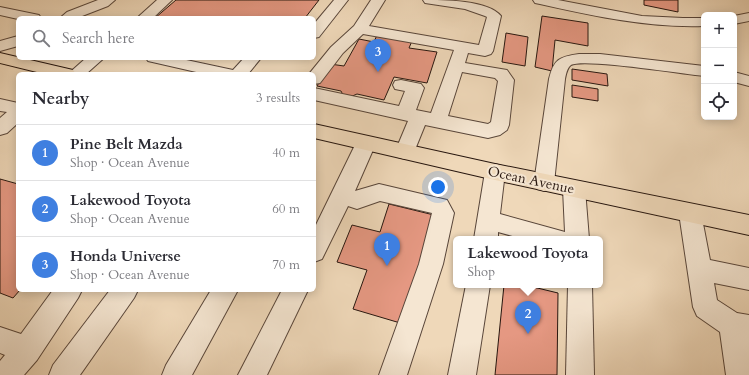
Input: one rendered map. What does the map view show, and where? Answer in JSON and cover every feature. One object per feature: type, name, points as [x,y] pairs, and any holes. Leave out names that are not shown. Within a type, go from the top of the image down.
[{"type":"main road","points":[[0,58],[16,60]]},
{"type":"main road","points":[[29,61],[60,72]]},
{"type":"main road","name":"Ocean Avenue","points":[[316,131],[544,183],[749,225]]},
{"type":"street","points":[[71,15],[89,0]]},
{"type":"street","points":[[71,15],[99,6],[108,0]]},
{"type":"street","points":[[146,16],[166,0]]},
{"type":"street","points":[[316,31],[341,0]]},
{"type":"street","points":[[316,76],[337,50],[360,28],[378,0]]},
{"type":"street","points":[[360,28],[485,51],[494,16],[492,14],[483,9],[430,0]]},
{"type":"street","points":[[540,0],[613,16],[668,23],[701,22]]},
{"type":"street","points":[[613,16],[616,0]]},
{"type":"street","points":[[0,11],[24,16]]},
{"type":"street","points":[[737,19],[749,17]]},
{"type":"street","points":[[0,46],[16,42]]},
{"type":"street","points":[[437,121],[462,47]]},
{"type":"street","points":[[544,183],[557,79],[560,67],[567,61],[578,59],[600,59],[701,71]]},
{"type":"street","points":[[78,72],[94,60]]},
{"type":"street","points":[[163,60],[219,72]]},
{"type":"street","points":[[241,72],[251,60]]},
{"type":"street","points":[[316,94],[412,116],[493,130],[500,125],[506,80],[504,77],[496,73],[456,66]]},
{"type":"street","points":[[401,85],[415,88],[412,116],[405,152]]},
{"type":"street","points":[[0,105],[16,109]]},
{"type":"street","points":[[0,128],[16,115]]},
{"type":"street","points":[[316,248],[366,143]]},
{"type":"street","points":[[495,172],[488,230],[535,236]]},
{"type":"street","points":[[574,189],[577,236]]},
{"type":"street","points":[[342,196],[357,200],[379,192],[436,205],[441,209],[443,218],[431,264],[393,375]]},
{"type":"street","points":[[690,213],[701,269],[706,307],[741,326],[740,375]]},
{"type":"street","points":[[701,269],[749,279]]},
{"type":"street","points":[[462,375],[477,288]]},
{"type":"street","points":[[580,288],[580,375]]},
{"type":"street","points":[[7,375],[27,350],[50,315],[68,292]]},
{"type":"street","points":[[63,375],[124,292]]},
{"type":"street","points":[[176,375],[224,292]]},
{"type":"street","points":[[252,375],[294,292]]},
{"type":"street","points":[[0,340],[27,350]]},
{"type":"building","points":[[176,0],[319,0],[307,16],[157,16]]},
{"type":"building","points":[[644,0],[678,0],[678,12],[644,5]]},
{"type":"building","points":[[542,16],[588,23],[588,46],[555,40],[552,71],[535,67]]},
{"type":"building","points":[[506,33],[528,37],[525,66],[502,62]]},
{"type":"building","points":[[377,35],[412,41],[409,48],[437,52],[427,83],[394,77],[384,100],[357,94],[350,97],[343,95],[341,91],[317,86],[330,64],[344,66],[359,39],[374,42]]},
{"type":"building","points":[[572,69],[607,74],[608,86],[572,80]]},
{"type":"building","points":[[572,85],[598,89],[598,101],[572,97]]},
{"type":"building","points":[[0,179],[16,183],[16,292],[18,292],[13,298],[0,293]]},
{"type":"building","points":[[389,204],[438,216],[407,325],[353,309],[367,270],[337,262],[352,225],[380,232]]},
{"type":"building","points":[[504,288],[537,288],[558,293],[557,375],[495,375]]},
{"type":"place","name":"Honda Universe","points":[[378,72]]},
{"type":"place","name":"Pine Belt Mazda","points":[[387,266]]},
{"type":"place","name":"Lakewood Toyota","points":[[528,334]]}]
